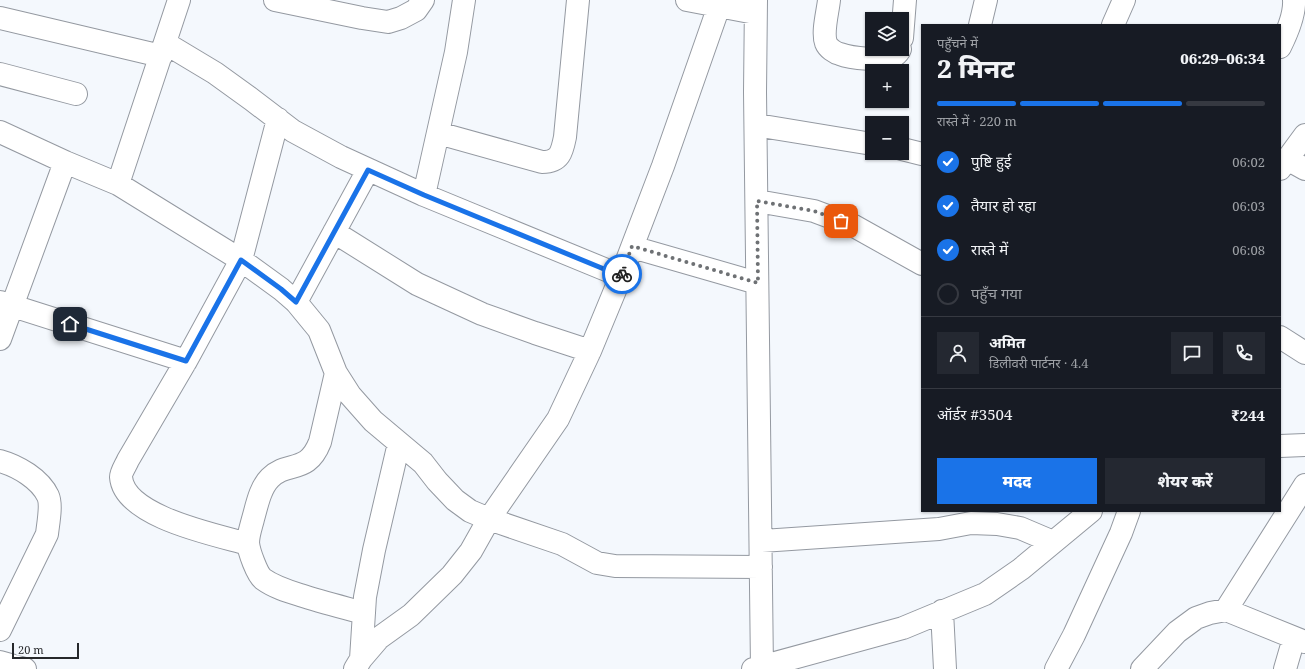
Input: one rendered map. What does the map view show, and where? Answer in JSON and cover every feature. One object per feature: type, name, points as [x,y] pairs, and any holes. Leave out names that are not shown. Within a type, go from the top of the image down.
[{"type":"street","points":[[118,184],[179,0]]},
{"type":"street","points":[[275,0],[388,22],[401,18],[416,10],[423,0]]},
{"type":"street","points":[[424,195],[456,52],[464,0]]},
{"type":"street","points":[[438,133],[542,162],[549,162],[557,158],[562,150],[565,137],[578,0]]},
{"type":"street","points":[[687,0],[720,6],[756,7],[761,541],[759,668],[903,628],[985,594],[1021,569],[1090,512]]},
{"type":"street","points":[[829,0],[825,33],[826,44],[832,51],[852,57],[887,59],[895,56]]},
{"type":"street","points":[[904,12],[905,0]]},
{"type":"street","points":[[980,24],[986,0]]},
{"type":"street","points":[[1113,24],[1124,0]]},
{"type":"street","points":[[1281,44],[1294,7],[1294,0]]},
{"type":"street","points":[[358,664],[379,638],[411,615],[452,575],[471,551],[489,519],[558,419],[590,351],[621,276],[663,166],[720,6]]},
{"type":"street","points":[[0,18],[163,49],[216,73],[293,131],[340,157],[424,195],[621,276]]},
{"type":"street","points":[[0,74],[76,94]]},
{"type":"street","points":[[248,544],[186,526],[156,514],[135,501],[124,488],[121,476],[128,460],[186,361],[241,260],[278,119]]},
{"type":"street","points":[[756,125],[865,143]]},
{"type":"street","points":[[0,132],[65,162],[118,184],[241,260],[281,289],[296,302],[319,330],[336,373],[350,395],[373,421],[423,463],[436,481],[455,500],[470,511],[562,544],[597,563],[615,566],[761,567]]},
{"type":"street","points":[[1291,166],[1305,135]]},
{"type":"street","points":[[909,151],[921,154]]},
{"type":"street","points":[[0,339],[6,304],[65,162]]},
{"type":"street","points":[[296,302],[368,170]]},
{"type":"street","points":[[757,201],[821,213],[854,226],[921,263]]},
{"type":"street","points":[[334,232],[417,284],[482,314],[590,351]]},
{"type":"street","points":[[632,246],[758,283]]},
{"type":"street","points":[[6,304],[186,361]]},
{"type":"street","points":[[1281,338],[1305,352]]},
{"type":"street","points":[[336,373],[320,442],[316,452],[310,459],[301,465],[275,473],[268,480],[262,490],[255,511],[250,527],[248,544],[254,564],[262,578],[280,588],[364,613]]},
{"type":"street","points":[[358,664],[365,597],[374,550],[399,443]]},
{"type":"street","points":[[1281,446],[1305,445]]},
{"type":"street","points":[[0,461],[22,471],[38,482],[48,497],[49,516],[47,534],[0,630]]},
{"type":"street","points":[[1226,610],[1305,485]]},
{"type":"street","points":[[1056,669],[1074,635],[1121,533],[1129,512]]},
{"type":"street","points":[[761,541],[939,529],[971,523],[997,524],[1020,528],[1053,542]]},
{"type":"street","points":[[1142,669],[1177,632],[1196,618],[1210,613],[1226,610],[1299,640],[1285,669]]},
{"type":"street","points":[[942,611],[945,669]]},
{"type":"street","points":[[0,662],[25,669]]},
{"type":"way so far","points":[[622,274],[632,246],[758,283],[757,201],[814,211],[841,221]]},
{"type":"route","points":[[70,324],[186,361],[241,260],[281,289],[296,302],[368,170],[452,207],[621,276],[622,274]]}]
